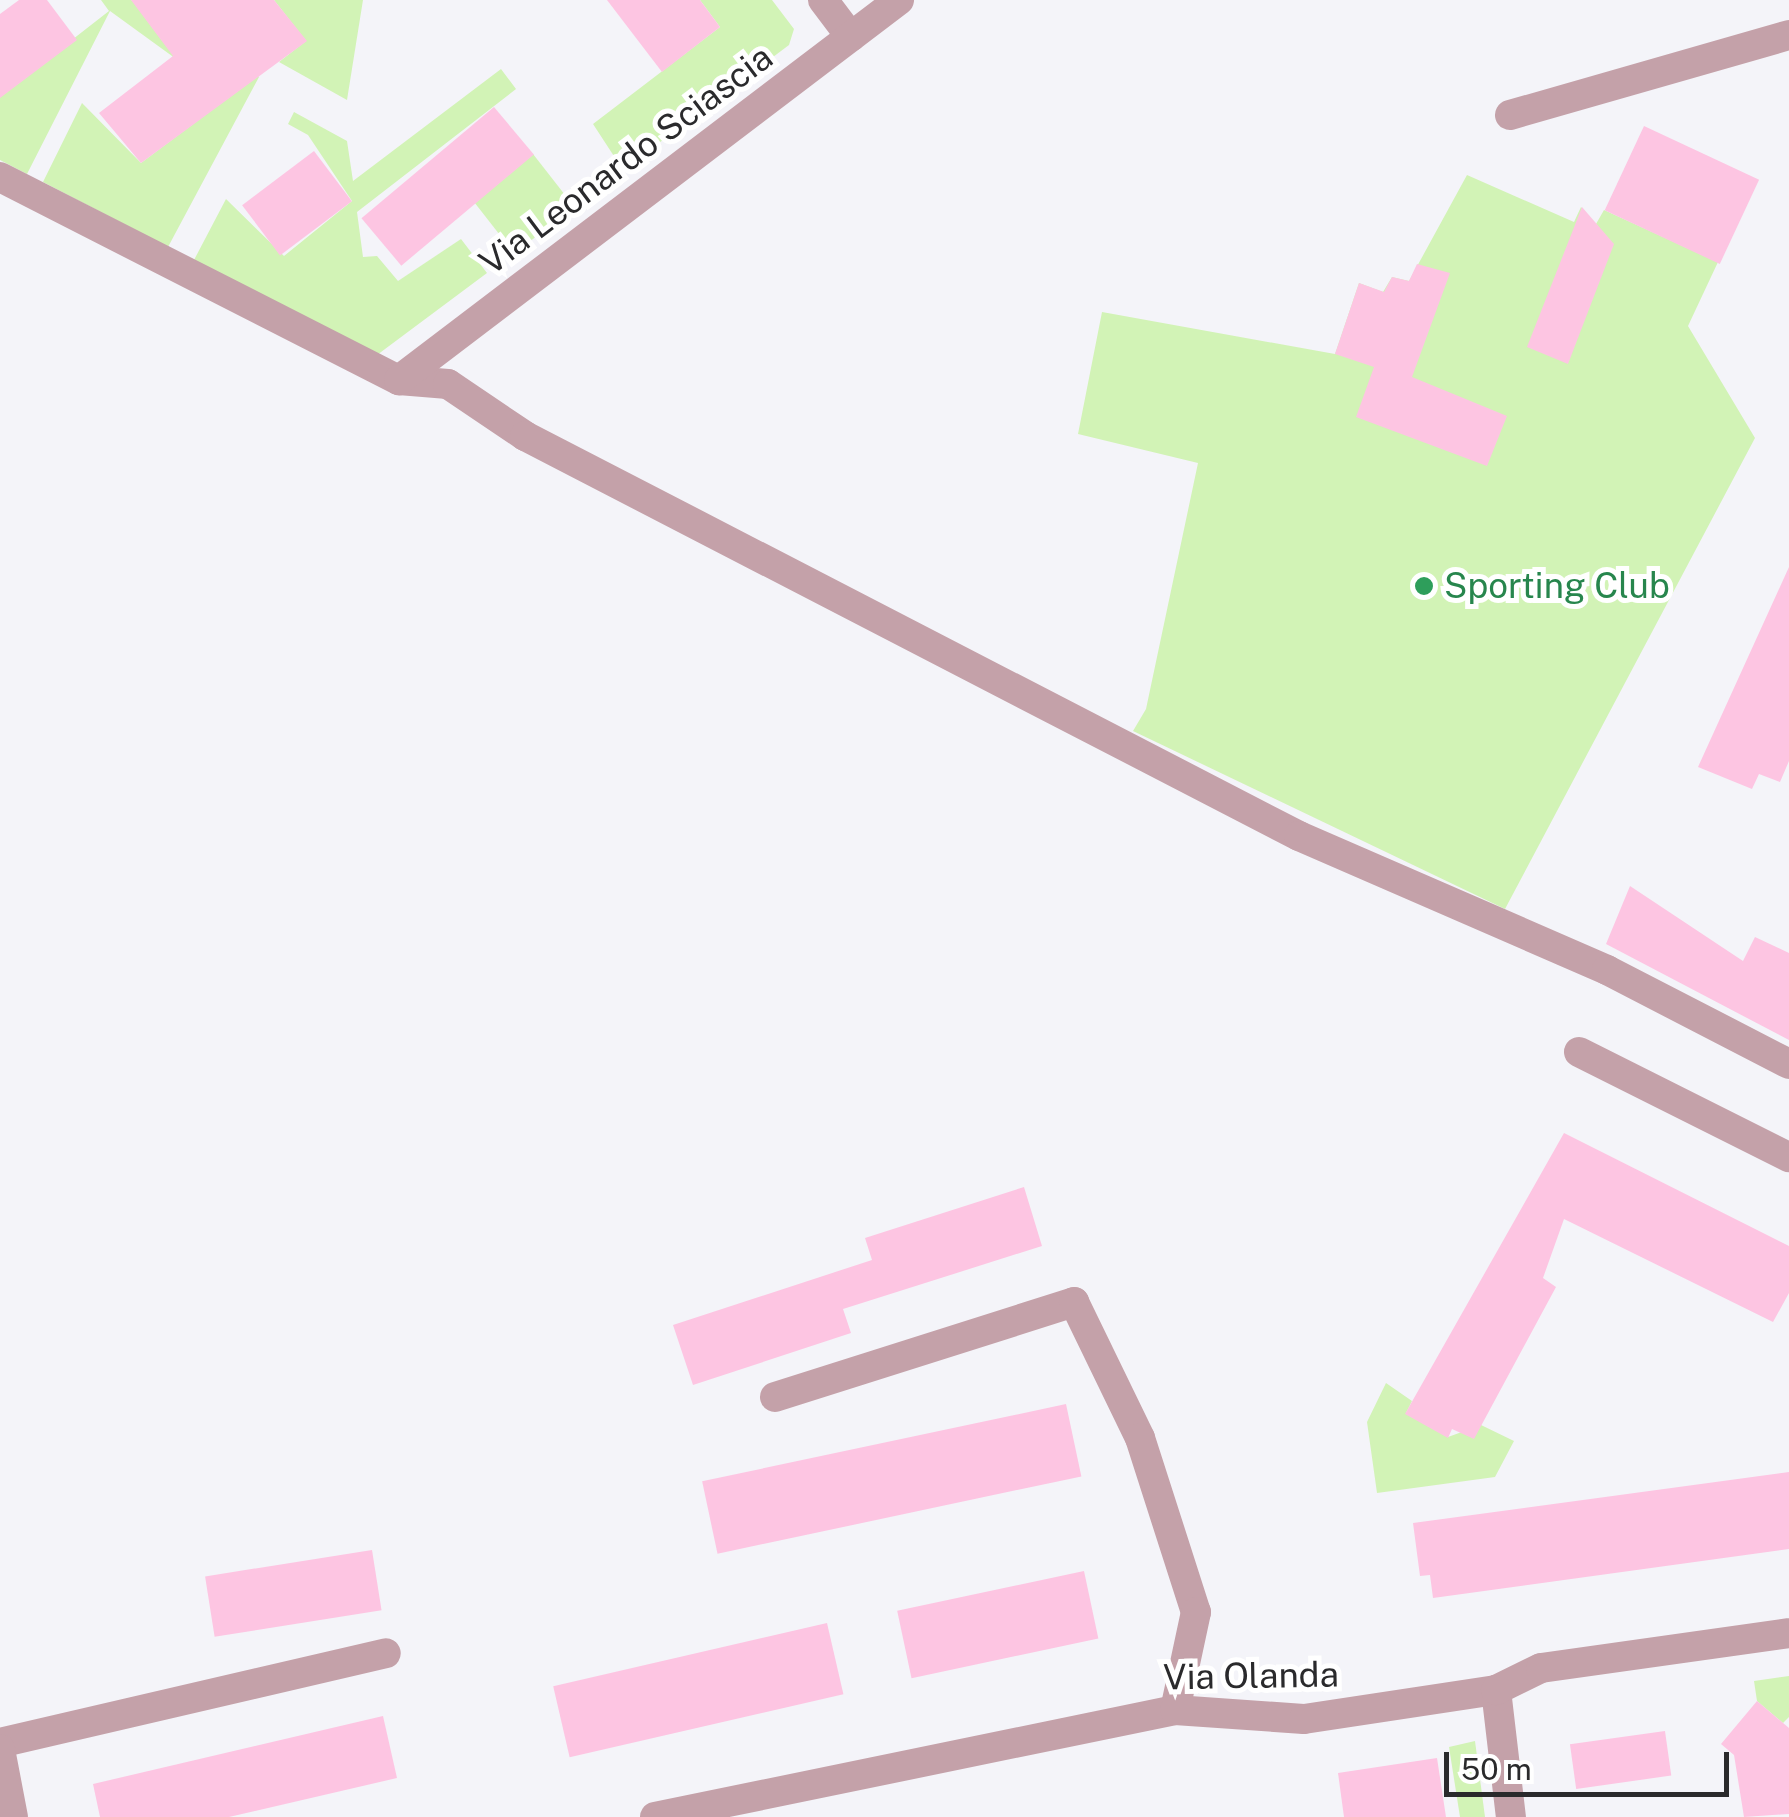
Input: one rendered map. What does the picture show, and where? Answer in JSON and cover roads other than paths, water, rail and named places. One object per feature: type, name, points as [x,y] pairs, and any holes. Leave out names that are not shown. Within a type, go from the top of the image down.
[{"type":"street","points":[[823,0],[850,36]]},
{"type":"street","name":"Via Leonardo Sciascia","points":[[399,380],[899,0]]},
{"type":"street","points":[[1510,115],[1789,35]]},
{"type":"street","points":[[0,177],[399,380],[448,384],[526,436],[1299,836],[1607,970],[1789,1064]]},
{"type":"street","points":[[1579,1052],[1789,1157]]},
{"type":"street","points":[[775,1397],[1074,1302],[1140,1438],[1196,1612],[1175,1710]]},
{"type":"street","name":"Via Olanda","points":[[655,1817],[1175,1710],[1304,1719],[1496,1690],[1541,1668],[1789,1633]]},
{"type":"street","points":[[12,1817],[0,1746],[386,1653]]},
{"type":"street","points":[[1496,1690],[1511,1817]]},
{"type":"place","name":"Sporting Club","points":[[1424,586]]}]
